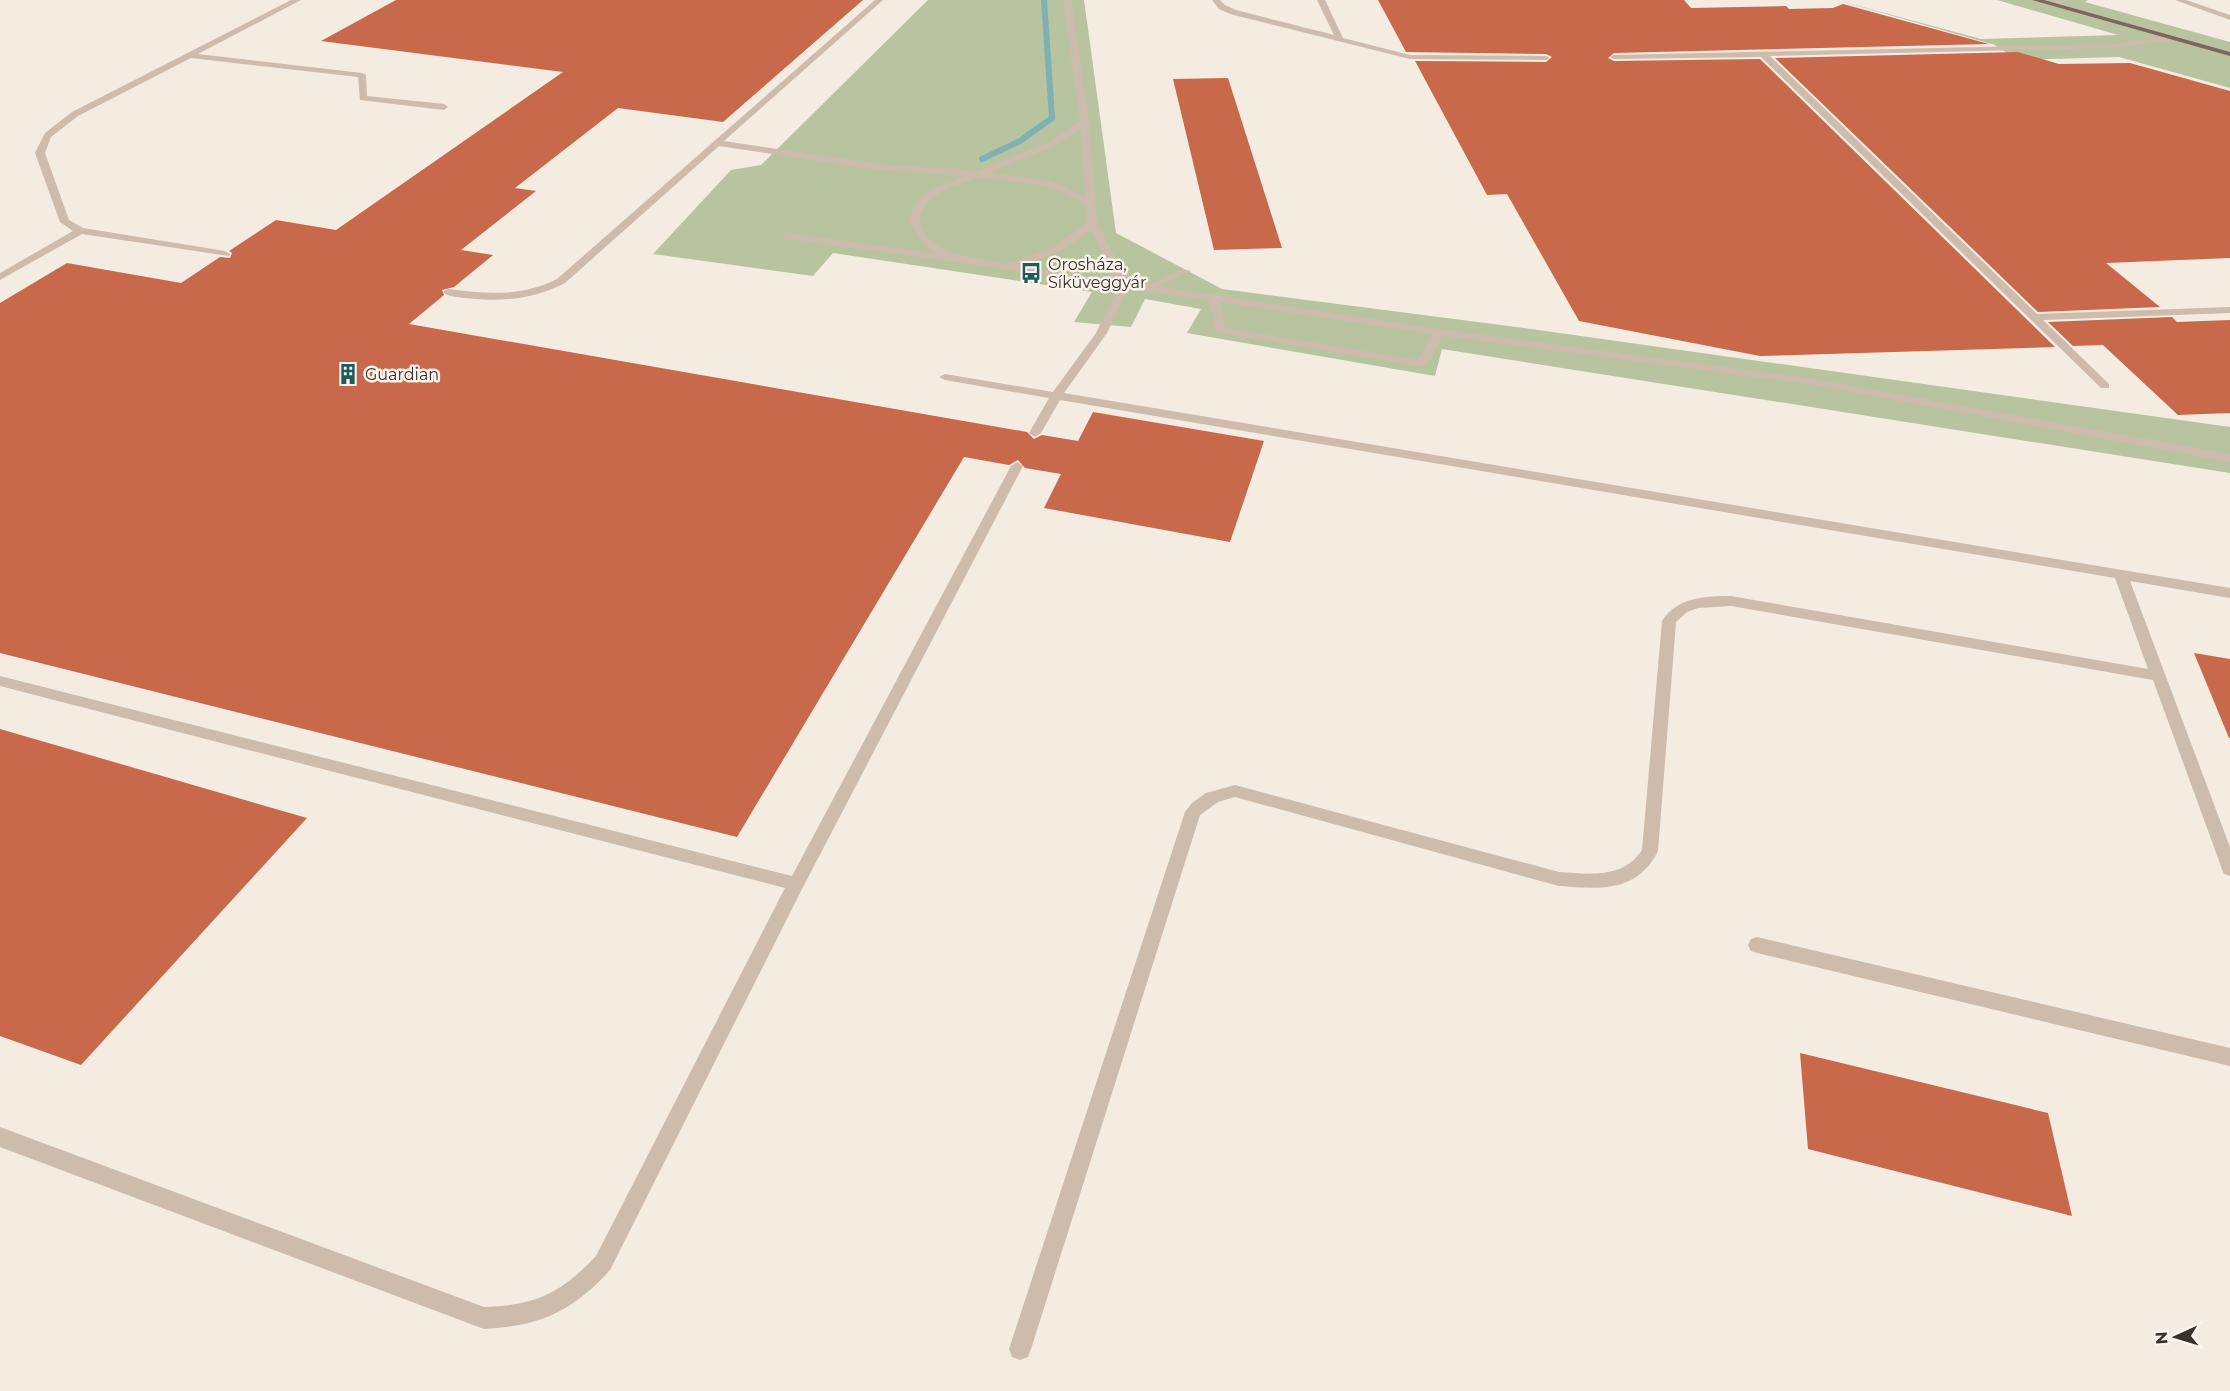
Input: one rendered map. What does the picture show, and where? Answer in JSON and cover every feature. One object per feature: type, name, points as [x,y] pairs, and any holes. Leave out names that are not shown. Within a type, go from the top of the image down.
[{"type":"main road","points":[[2036,0],[2230,54]]},
{"type":"street","points":[[225,254],[80,231],[65,222],[40,153],[40,144],[53,129],[75,114],[297,0]]},
{"type":"street","points":[[448,292],[498,299],[544,291],[561,281],[879,0]]},
{"type":"street","points":[[1067,0],[1085,122],[1092,223],[1125,285]]},
{"type":"street","points":[[1216,0],[1233,12],[1410,57],[1546,58]]},
{"type":"street","points":[[1322,0],[1341,41]]},
{"type":"street","points":[[2052,4],[2063,0]]},
{"type":"street","points":[[2179,0],[2230,18]]},
{"type":"street","points":[[1614,57],[2091,47],[2172,38]]},
{"type":"street","points":[[1763,54],[2105,386]]},
{"type":"street","points":[[187,55],[362,75],[363,98],[444,107]]},
{"type":"street","points":[[970,261],[931,247],[922,238],[914,219],[921,201],[933,192],[971,174],[1052,144],[1085,122]]},
{"type":"street","points":[[718,143],[879,166],[1050,183],[1066,187],[1090,204]]},
{"type":"street","points":[[1001,266],[1026,261],[1068,245],[1092,223]]},
{"type":"street","points":[[0,278],[80,231]]},
{"type":"street","points":[[787,236],[970,261],[1438,332],[1808,381],[2230,458]]},
{"type":"street","points":[[1146,288],[1186,271]]},
{"type":"street","points":[[1035,433],[1057,395],[1101,333],[1125,285]]},
{"type":"street","points":[[1214,299],[1220,330],[1422,364],[1438,332]]},
{"type":"street","points":[[2034,317],[2230,310]]},
{"type":"street","points":[[945,377],[2230,593]]},
{"type":"street","points":[[0,1137],[484,1318],[515,1318],[552,1307],[581,1288],[603,1263],[796,884],[1017,466]]},
{"type":"street","points":[[2121,575],[2230,869]]},
{"type":"street","points":[[1020,1349],[1193,812],[1203,801],[1218,793],[1235,791],[1560,879],[1595,881],[1627,877],[1643,866],[1650,851],[1670,621],[1677,610],[1699,602],[1731,601],[2160,676]]},
{"type":"street","points":[[0,681],[796,884]]},
{"type":"street","points":[[1757,945],[2230,1057]]},
{"type":"green space","points":[[928,0],[1084,0],[1116,233],[1222,289],[1524,328],[2230,427],[2230,473],[1442,349],[1435,376],[1187,333],[1201,309],[1145,299],[1131,327],[1074,322],[1092,292],[833,253],[813,276],[653,254],[731,170],[761,165]]},
{"type":"green space","points":[[1837,0],[1981,39],[2118,35],[1997,0],[2088,0],[2085,2],[2230,42],[2230,88],[2119,57],[2017,60],[1995,45]]},
{"type":"building","name":"Guardian","points":[[396,0],[863,0],[723,122],[618,108],[515,188],[536,191],[461,250],[493,255],[454,287],[442,290],[444,295],[409,324],[1027,432],[1034,439],[1042,435],[1078,441],[1093,412],[1264,441],[1230,542],[1044,508],[1061,474],[1025,468],[1018,460],[1009,465],[964,457],[737,837],[0,653],[0,303],[67,263],[181,283],[220,257],[230,258],[232,253],[229,251],[276,220],[336,230],[563,72],[321,41]]},
{"type":"building","points":[[1378,0],[1684,0],[1691,8],[1786,6],[1789,9],[1833,8],[1843,4],[1989,44],[1614,53],[1608,58],[1614,61],[1760,59],[2055,347],[1760,356],[1579,321],[1507,194],[1487,195],[1415,61],[1546,62],[1552,57],[1546,54],[1406,52]]},
{"type":"building","points":[[2018,52],[2059,64],[2130,63],[2230,91],[2230,258],[2106,263],[2160,307],[2038,312],[1775,58]]},
{"type":"building","points":[[1228,78],[1282,248],[1214,250],[1173,79]]},
{"type":"building","points":[[2172,317],[2177,322],[2230,320],[2230,413],[2178,415],[2103,345],[2073,346],[2048,322]]},
{"type":"building","points":[[2194,653],[2230,659],[2230,738],[2229,738]]},
{"type":"building","points":[[0,729],[307,818],[81,1065],[0,1036]]},
{"type":"building","points":[[1800,1053],[2048,1113],[2072,1216],[1808,1149]]},
{"type":"waterway","points":[[982,159],[1020,141],[1052,118],[1044,0]]},
{"type":"place","name":"Orosháza, Síküveggyár","points":[[1031,273]]},
{"type":"place","name":"Guardian","points":[[348,374]]}]
